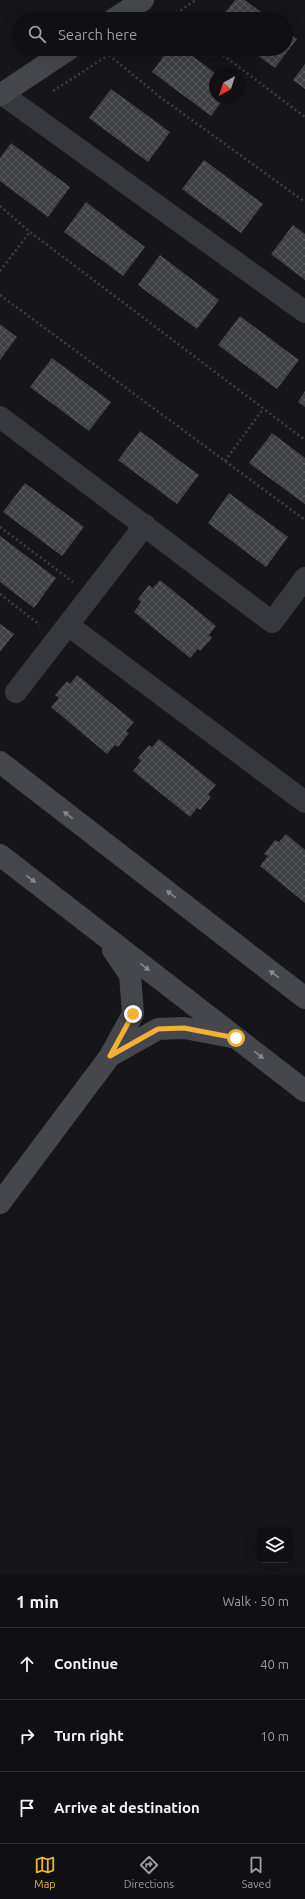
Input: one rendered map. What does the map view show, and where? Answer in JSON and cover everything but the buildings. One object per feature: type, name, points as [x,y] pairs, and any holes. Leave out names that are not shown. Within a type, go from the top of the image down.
[{"type":"main road","points":[[125,12],[143,0]]},
{"type":"main road","points":[[1,94],[58,56]]},
{"type":"main road","points":[[0,762],[305,998]]},
{"type":"main road","points":[[0,855],[305,1091]]},
{"type":"main road","points":[[0,1203],[110,1056],[133,1014],[130,975],[102,934]]},
{"type":"main road","points":[[110,1056],[158,1029],[184,1028],[236,1038]]},
{"type":"street","points":[[1,94],[24,109],[305,312]]},
{"type":"street","points":[[0,416],[272,622],[305,578]]},
{"type":"street","points":[[16,692],[145,525]]},
{"type":"street","points":[[63,632],[305,802]]},
{"type":"path","points":[[179,12],[196,0]]},
{"type":"path","points":[[24,109],[107,56]]},
{"type":"path","points":[[110,56],[160,97],[305,202]]},
{"type":"path","points":[[223,56],[305,117]]},
{"type":"path","points":[[0,206],[30,232],[305,440]]},
{"type":"path","points":[[0,271],[30,232]]},
{"type":"path","points":[[0,295],[305,520]]},
{"type":"path","points":[[225,461],[263,408]]},
{"type":"path","points":[[0,527],[91,596]]},
{"type":"path","points":[[0,594],[63,632]]},
{"type":"route","points":[[133,1014],[110,1056],[158,1029],[184,1028],[236,1038]]}]
